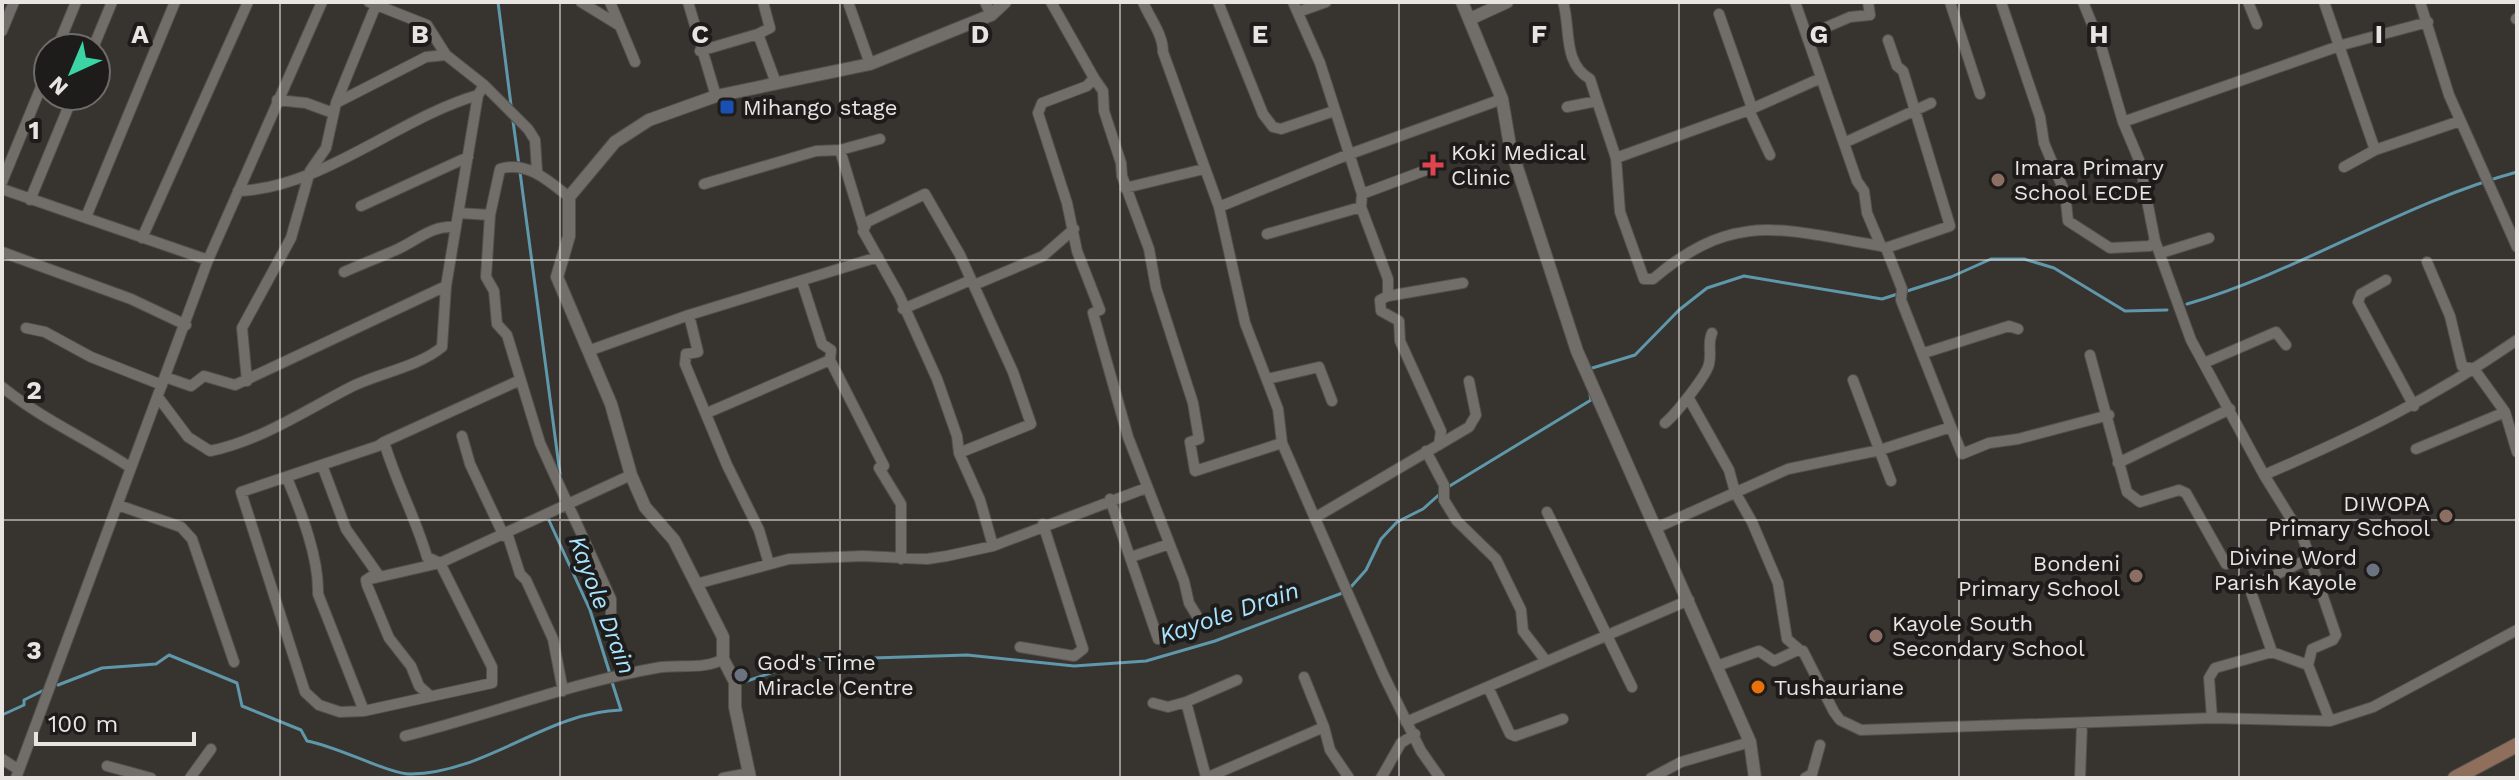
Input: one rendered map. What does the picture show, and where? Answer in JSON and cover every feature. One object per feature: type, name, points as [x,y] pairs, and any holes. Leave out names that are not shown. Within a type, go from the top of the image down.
[{"type":"main road","points":[[2455,778],[2517,745]]},
{"type":"street","points":[[2,31],[14,2]]},
{"type":"street","points":[[64,32],[76,2]]},
{"type":"street","points":[[100,32],[112,2]]},
{"type":"street","points":[[86,217],[175,2]]},
{"type":"street","points":[[142,238],[248,2]]},
{"type":"street","points":[[2,759],[18,774],[208,260],[322,2]]},
{"type":"street","points":[[581,2],[620,26]]},
{"type":"street","points":[[610,2],[635,62]]},
{"type":"street","points":[[688,2],[700,51],[716,96]]},
{"type":"street","points":[[700,51],[770,28],[763,2]]},
{"type":"street","points":[[848,2],[870,64]]},
{"type":"street","points":[[985,2],[991,15]]},
{"type":"street","points":[[723,778],[750,775],[735,707],[735,682],[723,659],[723,637],[674,540],[645,507],[631,475],[611,404],[557,277],[569,236],[569,197],[596,161],[629,131],[716,96],[870,64],[991,15],[1005,2]]},
{"type":"street","points":[[1051,2],[1103,91],[1105,116],[1115,141],[1125,188],[1149,249],[1160,304],[1193,403],[1199,439],[1190,442],[1195,471],[1282,443]]},
{"type":"street","points":[[1143,2],[1151,23],[1163,38],[1163,52],[1219,207],[1245,323],[1278,409],[1282,443],[1406,722],[1440,778]]},
{"type":"street","points":[[1218,2],[1263,114],[1273,127],[1281,129],[1334,111]]},
{"type":"street","points":[[1326,2],[1296,7],[1320,63],[1362,194],[1361,207],[1388,279],[1388,296]]},
{"type":"street","points":[[1462,2],[1502,99],[1510,146],[1577,351],[1750,742],[1755,778]]},
{"type":"street","points":[[1470,19],[1507,2]]},
{"type":"street","points":[[1563,2],[1569,20],[1565,31],[1574,62],[1581,73],[1590,79],[1616,158],[1620,212],[1642,276],[1647,280],[1653,279],[1679,257],[1707,240],[1742,231],[1777,229],[1883,247],[1950,226],[1916,112],[1888,40]]},
{"type":"street","points":[[1795,2],[1857,181],[1864,191],[1867,213],[1883,247],[1962,454],[1989,443],[2018,439],[2109,415]]},
{"type":"street","points":[[1810,43],[1815,32],[1850,17],[1870,15],[1868,2]]},
{"type":"street","points":[[1950,2],[1980,94]]},
{"type":"street","points":[[2001,2],[2040,117],[2044,143],[2065,193],[2068,221],[2110,248],[2150,246],[2155,241]]},
{"type":"street","points":[[2083,2],[2139,160],[2155,241],[2191,340],[2312,557],[2336,635],[2333,640],[2312,649],[2308,665],[2330,721]]},
{"type":"street","points":[[2248,2],[2257,24]]},
{"type":"street","points":[[2324,2],[2342,45],[2351,86],[2375,150]]},
{"type":"street","points":[[2420,2],[2460,121],[2517,247]]},
{"type":"street","points":[[247,381],[242,328],[285,252],[310,171],[326,148],[335,108],[372,4],[427,25],[446,55],[481,90],[528,129],[535,140],[537,171]]},
{"type":"street","points":[[1719,14],[1770,155]]},
{"type":"street","points":[[2123,122],[2342,45],[2428,22]]},
{"type":"street","points":[[758,34],[776,83]]},
{"type":"street","points":[[277,100],[335,108],[426,57],[446,55]]},
{"type":"street","points":[[1094,78],[1087,86],[1042,103],[1038,110],[1082,266],[1100,310],[1093,313],[1109,374],[1146,488],[1189,603],[1200,621]]},
{"type":"street","points":[[1616,158],[1751,109],[1821,78]]},
{"type":"street","points":[[238,191],[266,188],[344,158],[439,106],[481,90]]},
{"type":"street","points":[[158,397],[188,437],[210,451],[233,445],[321,406],[350,388],[438,351],[442,347],[446,286],[481,90]]},
{"type":"street","points":[[1219,207],[1347,155],[1502,99]]},
{"type":"street","points":[[1567,107],[1597,101]]},
{"type":"street","points":[[1846,142],[1931,103]]},
{"type":"street","points":[[2,182],[32,109]]},
{"type":"street","points":[[30,200],[66,112]]},
{"type":"street","points":[[2344,167],[2375,150],[2460,121]]},
{"type":"street","points":[[704,184],[816,151],[840,150],[880,139]]},
{"type":"street","points":[[840,150],[863,226],[937,379],[957,436],[959,453],[984,511],[993,546]]},
{"type":"street","points":[[361,206],[468,157]]},
{"type":"street","points":[[569,197],[537,171],[508,167],[500,169],[490,215],[486,277],[497,304],[494,313],[507,335],[518,381],[540,443],[611,599],[611,628]]},
{"type":"street","points":[[1125,188],[1204,169]]},
{"type":"street","points":[[1362,194],[1429,169]]},
{"type":"street","points":[[2,189],[17,191],[30,200],[208,260]]},
{"type":"street","points":[[863,226],[925,194],[972,282],[1013,372],[1031,424],[959,453]]},
{"type":"street","points":[[1267,234],[1361,207]]},
{"type":"street","points":[[459,213],[490,215]]},
{"type":"street","points":[[344,272],[400,248],[428,231],[443,226],[456,227]]},
{"type":"street","points":[[903,309],[1043,256],[1074,229]]},
{"type":"street","points":[[2161,253],[2209,238]]},
{"type":"street","points":[[2,252],[131,299],[186,325]]},
{"type":"street","points":[[588,351],[689,315],[878,257]]},
{"type":"street","points":[[2427,262],[2450,316],[2462,366],[2474,369],[2505,412],[2517,452]]},
{"type":"street","points":[[2386,280],[2361,294],[2358,302],[2414,406]]},
{"type":"street","points":[[802,282],[822,344],[831,350],[830,360],[884,466],[879,468],[901,504],[901,559]]},
{"type":"street","points":[[1439,445],[1441,431],[1400,341],[1399,321],[1381,311],[1380,300],[1463,283]]},
{"type":"street","points":[[26,328],[45,332],[91,357],[163,381],[191,386],[204,376],[235,385],[446,286]]},
{"type":"street","points":[[689,315],[698,352],[686,354],[685,364],[759,530],[769,564]]},
{"type":"street","points":[[1924,353],[2009,326],[2018,329]]},
{"type":"street","points":[[2204,363],[2276,332],[2286,345]]},
{"type":"street","points":[[1665,423],[1680,411],[1707,369],[1712,333]]},
{"type":"street","points":[[2264,475],[2414,406],[2517,340]]},
{"type":"street","points":[[2090,355],[2109,415],[2127,492],[2135,501],[2179,490],[2191,497],[2226,564]]},
{"type":"street","points":[[707,413],[830,360]]},
{"type":"street","points":[[1267,379],[1319,367],[1332,401]]},
{"type":"street","points":[[1853,380],[1891,481]]},
{"type":"street","points":[[384,442],[404,500],[419,526],[427,557],[440,563],[492,667],[492,683],[364,711],[340,712],[319,705],[305,692],[241,492],[384,442],[518,381]]},
{"type":"street","points":[[1316,517],[1475,422],[1469,381]]},
{"type":"street","points":[[2,387],[51,424],[82,435],[131,468]]},
{"type":"street","points":[[1688,397],[1729,470],[1735,492],[1752,522],[1778,583],[1787,639],[1802,652],[1840,720],[1861,730],[2212,718],[2330,721],[2373,707],[2517,630]]},
{"type":"street","points":[[2118,463],[2230,409]]},
{"type":"street","points":[[2416,449],[2505,412]]},
{"type":"street","points":[[1656,528],[1788,469],[1880,450],[1951,427]]},
{"type":"street","points":[[462,436],[470,464],[504,536],[508,536],[520,574],[526,580],[553,639],[563,691]]},
{"type":"street","points":[[1426,451],[1444,485],[1444,500],[1466,531],[1491,551],[1521,610],[1523,631],[1546,661]]},
{"type":"street","points":[[322,465],[346,529],[377,573],[366,580]]},
{"type":"street","points":[[366,580],[440,563],[631,475]]},
{"type":"street","points":[[287,478],[298,504],[318,577],[318,594],[364,711]]},
{"type":"street","points":[[696,584],[789,559],[863,556],[927,559],[993,546],[1043,524],[1146,488]]},
{"type":"street","points":[[1110,499],[1158,639]]},
{"type":"street","points":[[118,505],[181,527],[192,539],[234,662]]},
{"type":"street","points":[[1547,512],[1632,687]]},
{"type":"street","points":[[1020,647],[1074,656],[1083,649],[1043,524]]},
{"type":"street","points":[[1131,557],[1169,544]]},
{"type":"street","points":[[2272,652],[2251,592],[2259,583],[2312,557]]},
{"type":"street","points":[[366,580],[389,638],[411,666],[419,686],[429,695]]},
{"type":"street","points":[[1406,722],[1689,600]]},
{"type":"street","points":[[1717,666],[1759,651],[1774,661],[1798,650],[1802,652]]},
{"type":"street","points":[[2212,718],[2211,672],[2219,666],[2272,652],[2308,665]]},
{"type":"street","points":[[405,736],[658,667],[706,664],[723,659]]},
{"type":"street","points":[[1304,677],[1330,750],[1349,778]]},
{"type":"street","points":[[1153,703],[1168,707],[1237,680]]},
{"type":"street","points":[[1488,687],[1510,734],[1515,736],[1563,719]]},
{"type":"street","points":[[1186,702],[1206,778],[1324,727]]},
{"type":"street","points":[[2080,778],[2082,724]]},
{"type":"street","points":[[1381,778],[1401,743],[1415,734]]},
{"type":"street","points":[[1651,778],[1681,762],[1750,742]]},
{"type":"street","points":[[1805,778],[1812,774],[1820,745]]},
{"type":"street","points":[[190,778],[211,749]]},
{"type":"street","points":[[107,766],[151,778]]},
{"type":"waterway","name":"Kayole Drain","points":[[498,2],[511,105]]},
{"type":"waterway","name":"Kayole Drain","points":[[513,121],[519,165]]},
{"type":"waterway","name":"Kayole Drain","points":[[520,172],[560,474]]},
{"type":"waterway","points":[[2187,304],[2270,274],[2433,201],[2517,172]]},
{"type":"waterway","points":[[1589,369],[1635,355],[1679,310],[1707,288],[1744,276],[1882,299],[1951,277],[1991,259],[2024,259],[2054,268],[2125,311],[2167,310]]},
{"type":"waterway","points":[[1448,487],[1591,400],[1590,395]]},
{"type":"waterway","points":[[1350,588],[1366,570],[1381,539],[1397,522],[1423,509],[1442,492]]},
{"type":"waterway","name":"Kayole Drain","points":[[547,516],[590,610],[610,674]]},
{"type":"waterway","name":"Kayole Drain","points":[[741,683],[809,660],[967,655],[1074,666],[1146,661],[1215,641],[1345,592]]},
{"type":"waterway","name":"Kayole Drain","points":[[58,685],[102,668],[156,664],[169,655],[237,683],[242,706],[301,730],[307,741],[411,774],[465,764],[568,721],[594,713],[621,710],[612,682]]},
{"type":"waterway","name":"Kayole Drain","points":[[2,715],[24,705],[24,700],[44,690]]},
{"type":"place","name":"Mihango stage","points":[[727,107]]},
{"type":"place","name":"Koki Medical Clinic","points":[[1433,165]]},
{"type":"place","name":"Imara Primary School ECDE","points":[[1998,180]]},
{"type":"place","name":"DIWOPA Primary School","points":[[2446,516]]},
{"type":"place","name":"Divine Word Parish Kayole","points":[[2373,570]]},
{"type":"place","name":"Bondeni Primary School","points":[[2136,576]]},
{"type":"place","name":"Kayole South Secondary School","points":[[1876,636]]},
{"type":"place","name":"God's Time Miracle Centre","points":[[741,675]]},
{"type":"place","name":"Tushauriane","points":[[1758,687]]}]
